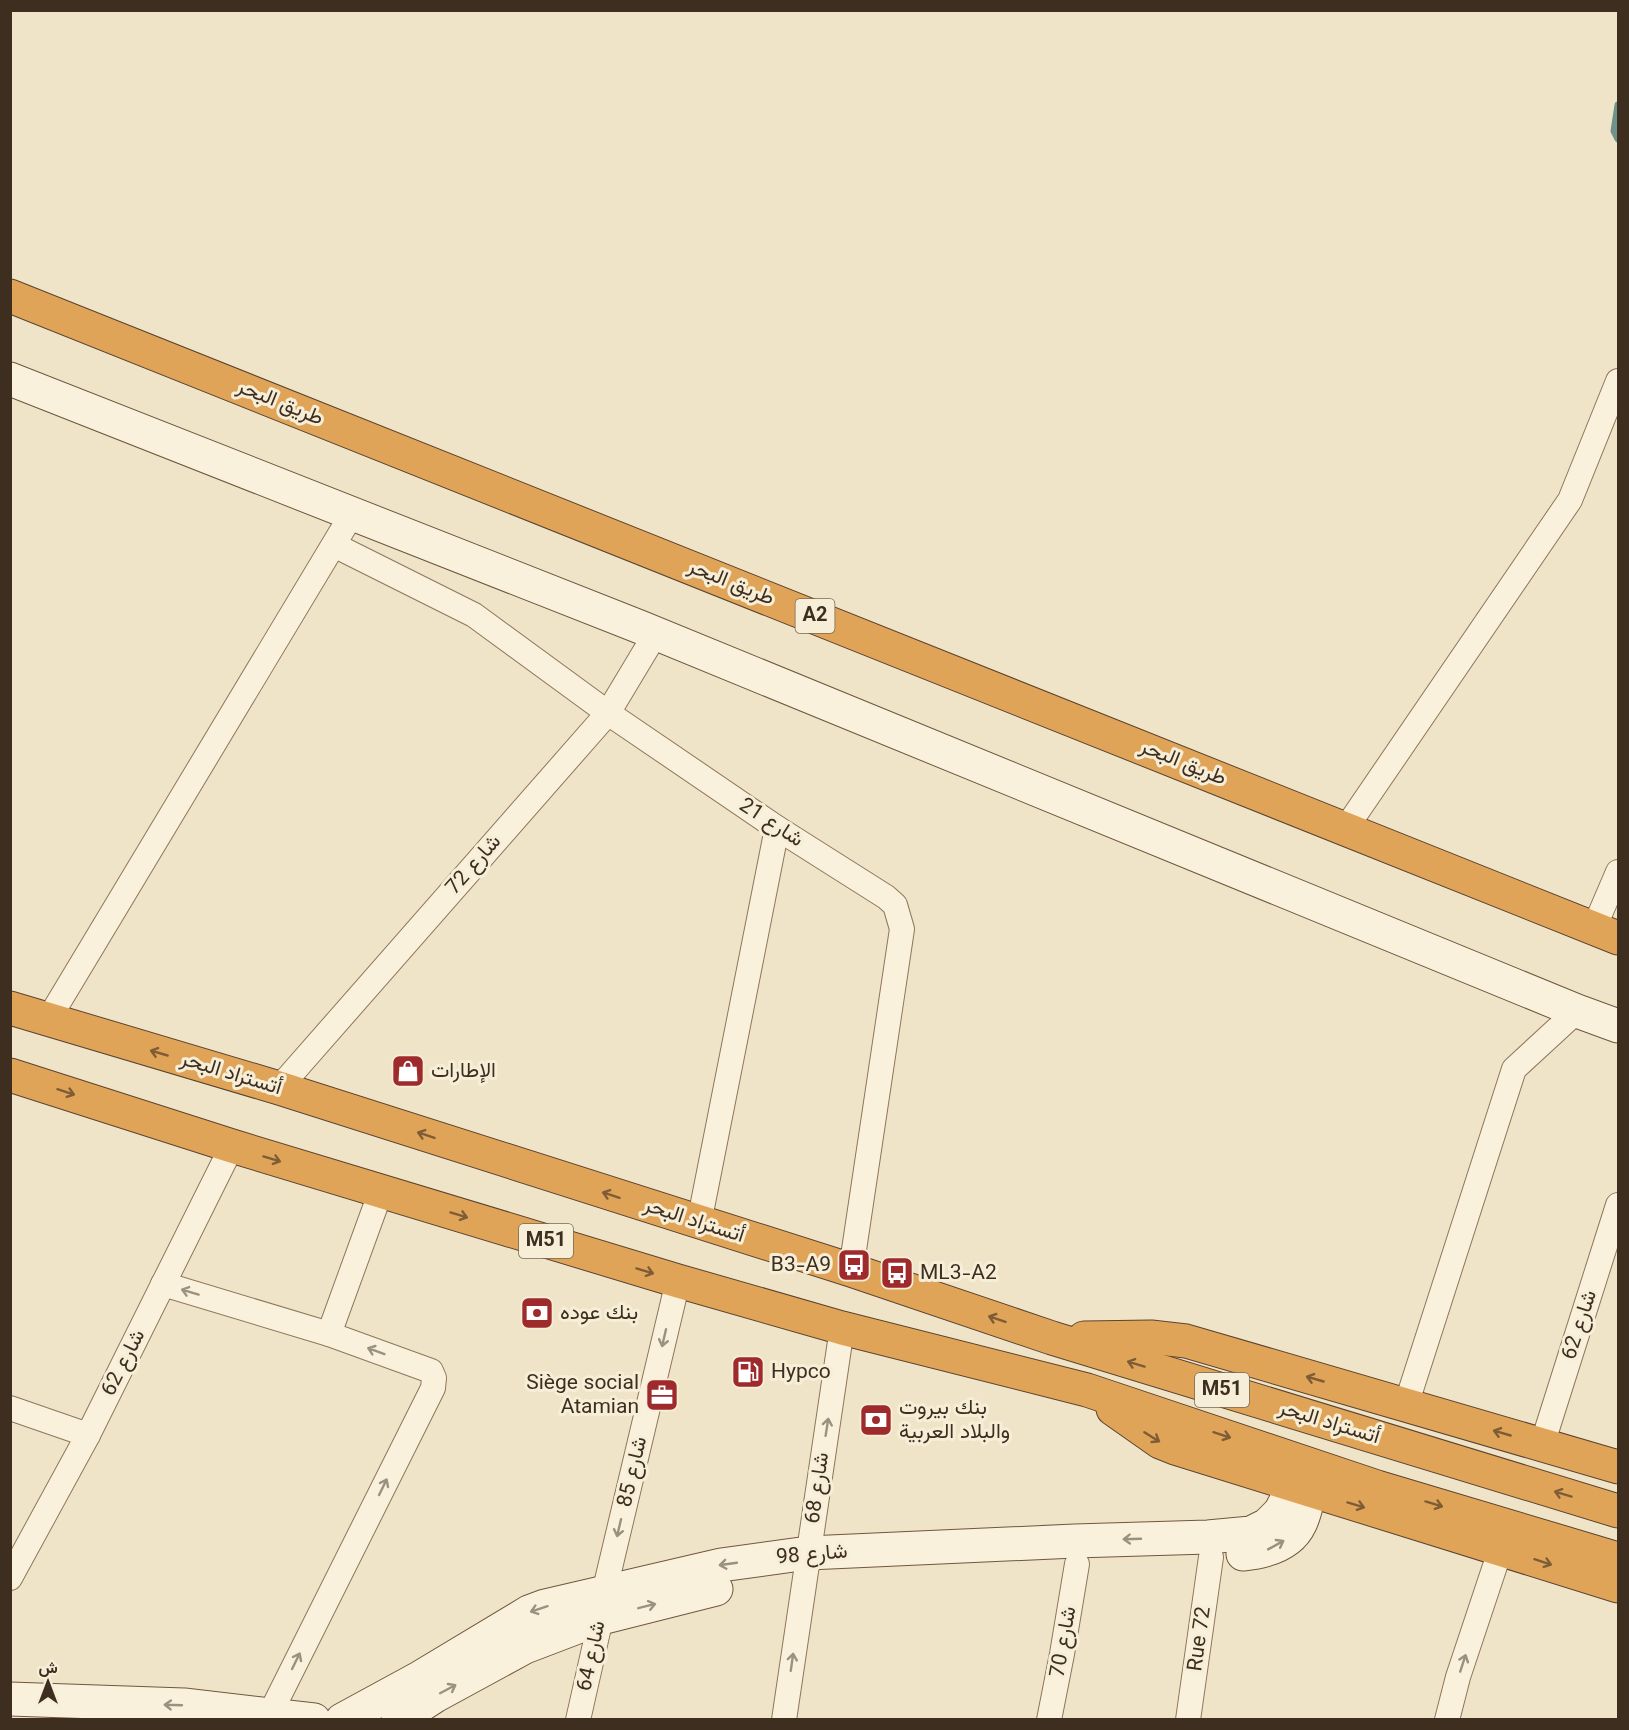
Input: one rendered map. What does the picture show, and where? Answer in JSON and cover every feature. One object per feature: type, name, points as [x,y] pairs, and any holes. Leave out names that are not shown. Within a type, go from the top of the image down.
[{"type":"highway","name":"طريق البحر","points":[[10,296],[1606,933]]},
{"type":"highway","name":"أتستراد البحر","points":[[10,1008],[279,1088],[851,1270],[1052,1338],[1618,1511]]},
{"type":"highway","name":"M51","points":[[10,1075],[232,1146],[678,1281],[842,1328],[1087,1390],[1377,1487],[1618,1559]]},
{"type":"highway","points":[[1052,1338],[1151,1337],[1186,1341],[1618,1467]]},
{"type":"highway","points":[[1087,1390],[1160,1442],[1302,1489],[1501,1548],[1618,1586]]},
{"type":"street","points":[[10,380],[656,633],[1618,1026]]},
{"type":"street","points":[[1346,828],[1570,500],[1618,381]]},
{"type":"street","points":[[48,1020],[352,514]]},
{"type":"street","name":"شارع 21","points":[[334,545],[474,615],[608,713],[895,905],[902,929],[851,1270]]},
{"type":"street","name":"شارع 72","points":[[279,1088],[608,713],[656,633]]},
{"type":"street","points":[[699,1223],[777,828]]},
{"type":"street","points":[[1606,933],[1618,872]]},
{"type":"street","points":[[1406,1406],[1514,1069],[1577,1011]]},
{"type":"street","name":"شارع 62","points":[[10,1578],[88,1435],[232,1146]]},
{"type":"street","points":[[329,1334],[381,1191]]},
{"type":"street","name":"شارع 62","points":[[1542,1445],[1618,1205]]},
{"type":"street","name":"شارع 85","points":[[602,1605],[678,1281]]},
{"type":"street","points":[[163,1284],[329,1334],[431,1371],[434,1378],[433,1388],[270,1714]]},
{"type":"street","name":"شارع 68","points":[[784,1719],[842,1328]]},
{"type":"street","points":[[10,1408],[88,1435]]},
{"type":"street","name":"شارع 98","points":[[807,1562],[1077,1564],[1251,1533],[1267,1525],[1302,1489]]},
{"type":"street","name":"شارع 98","points":[[398,1719],[435,1696],[602,1605],[721,1564],[1165,1549],[1211,1557],[1262,1552],[1294,1534],[1300,1524],[1302,1489]]},
{"type":"street","points":[[1447,1719],[1458,1677],[1501,1548]]},
{"type":"street","name":"Rue 72","points":[[1188,1719],[1211,1557]]},
{"type":"street","name":"شارع 70","points":[[1049,1719],[1077,1564]]},
{"type":"street","name":"شارع 98","points":[[342,1719],[421,1677],[529,1612],[602,1605]]},
{"type":"street","name":"شارع 64","points":[[578,1719],[602,1605]]},
{"type":"street","points":[[10,1699],[102,1711],[270,1714],[314,1719]]},
{"type":"waterway","points":[[1618,105],[1614,131],[1618,139]]},
{"type":"place","name":"الإطارات","points":[[408,1071]]},
{"type":"place","name":"B3-A9","points":[[854,1265]]},
{"type":"place","name":"ML3-A2","points":[[897,1273]]},
{"type":"place","name":"بنك عوده","points":[[537,1313]]},
{"type":"place","name":"Hypco","points":[[748,1372]]},
{"type":"place","name":"Siège social Atamian","points":[[662,1395]]},
{"type":"place","name":"بنك بيروت والبلاد العربية","points":[[876,1420]]}]
